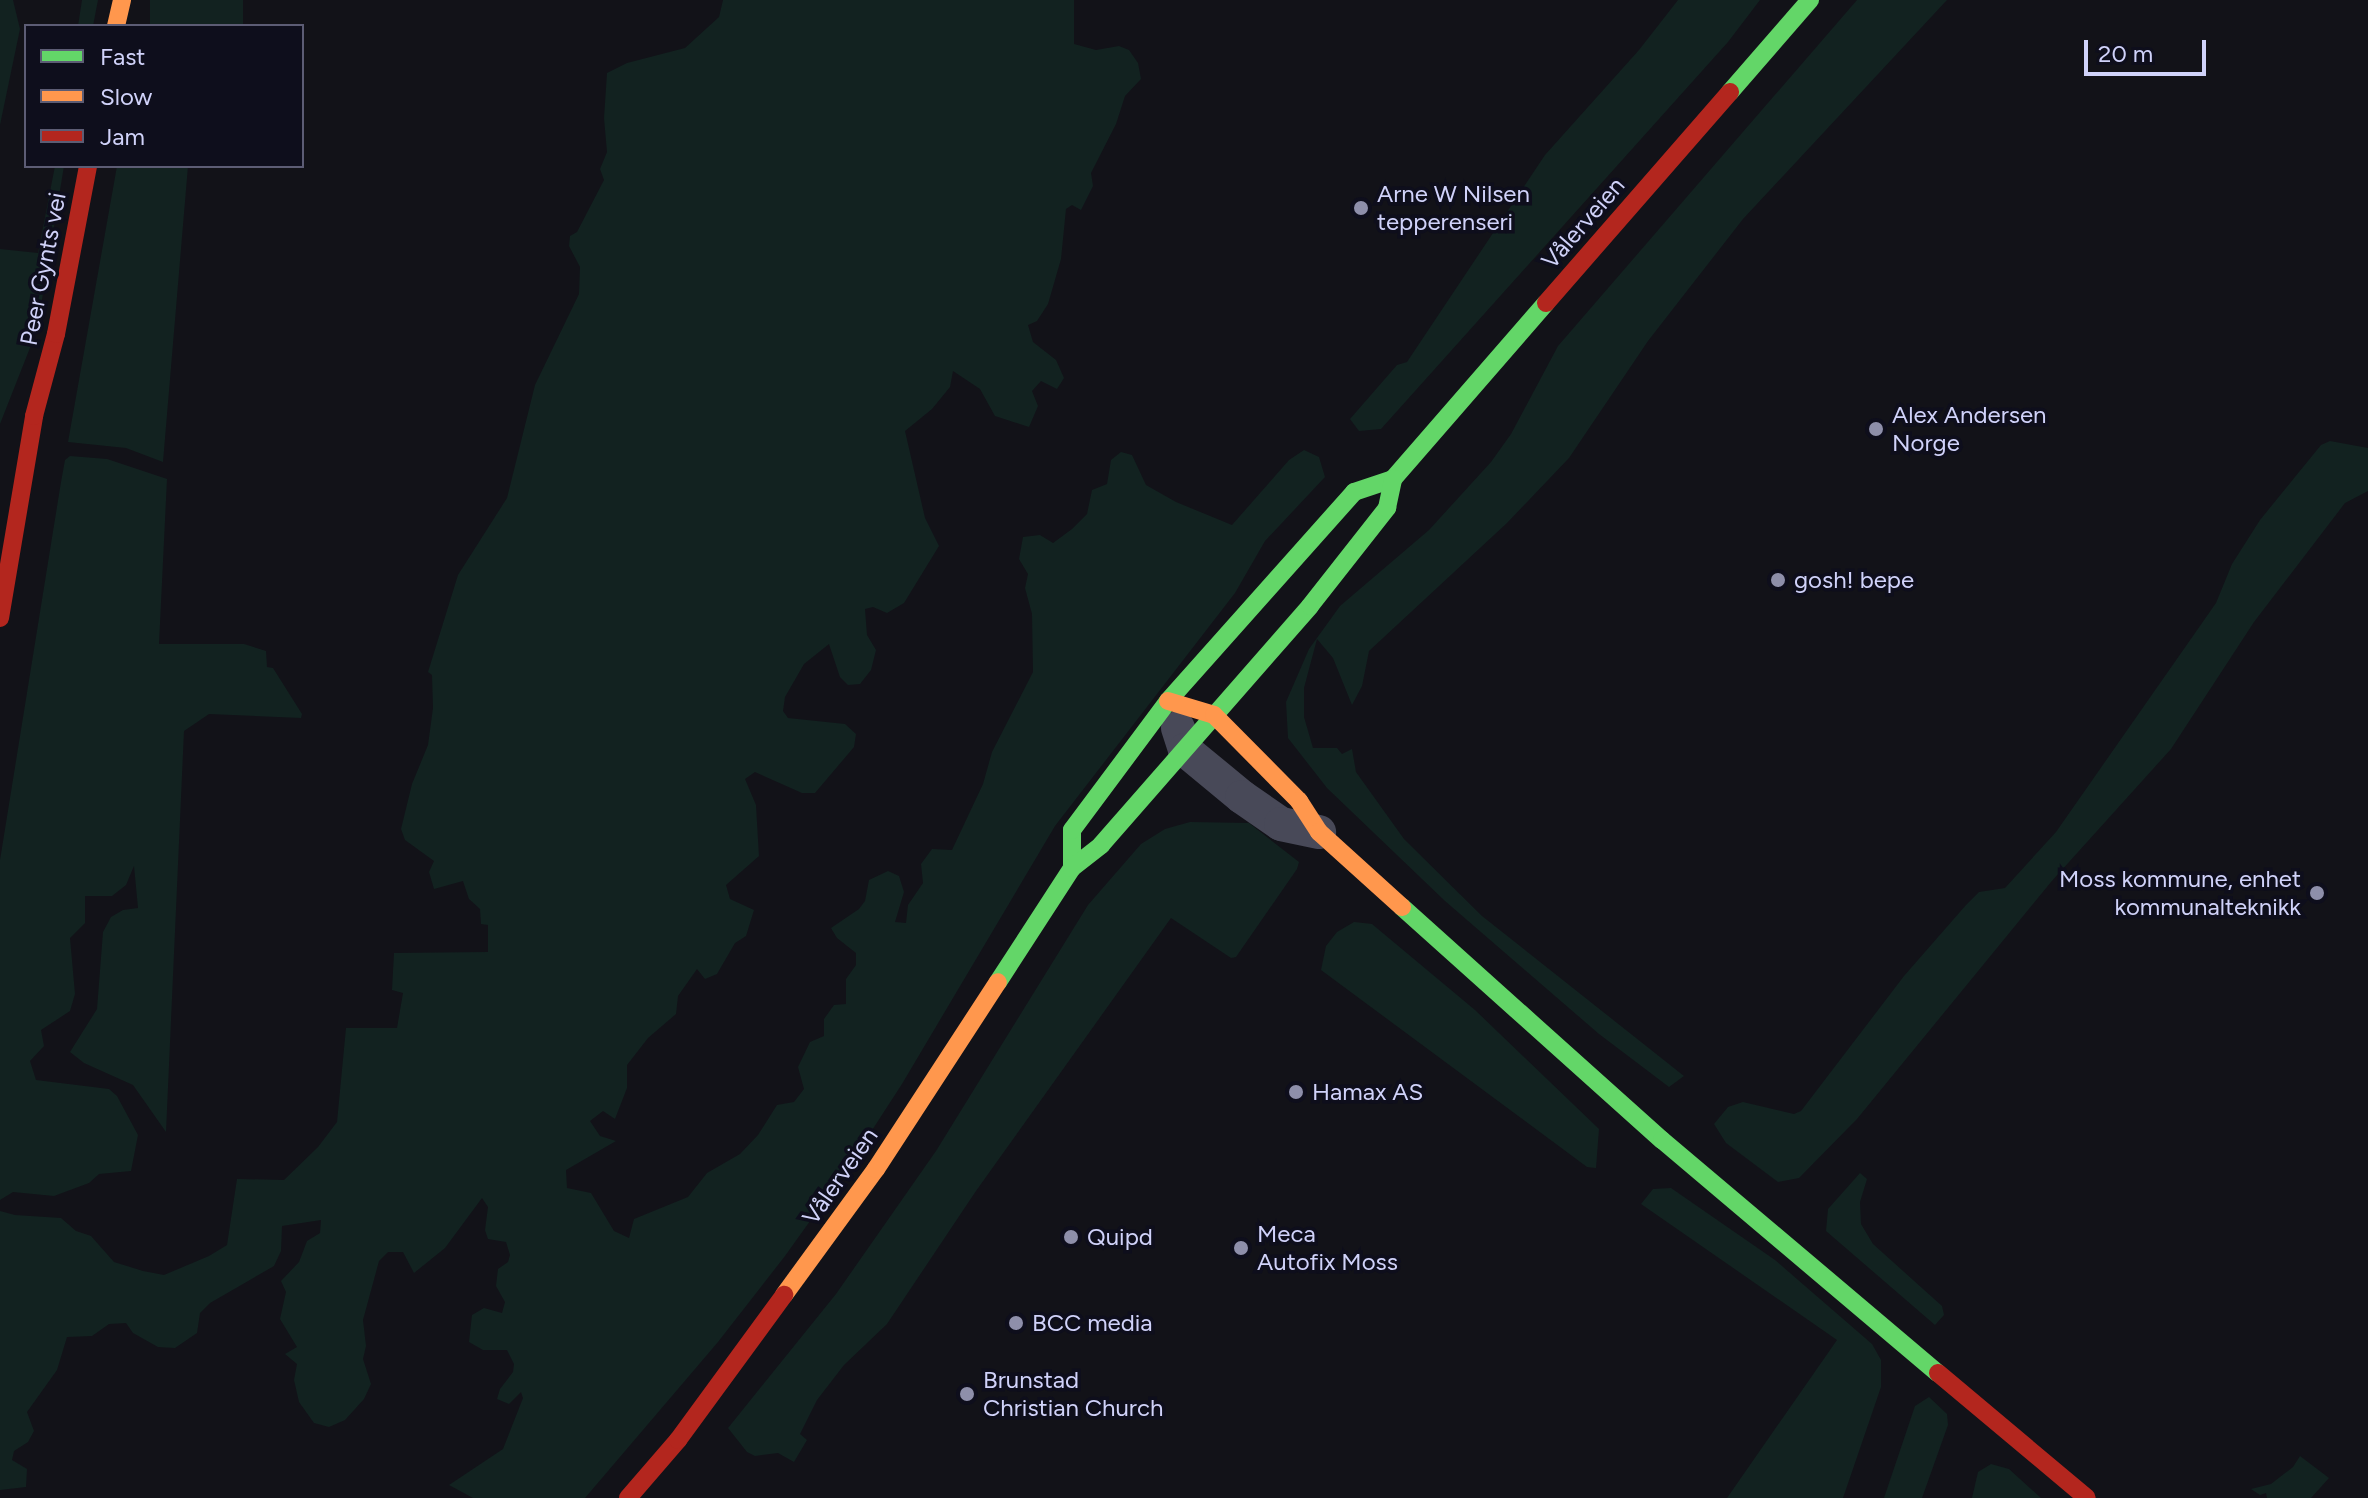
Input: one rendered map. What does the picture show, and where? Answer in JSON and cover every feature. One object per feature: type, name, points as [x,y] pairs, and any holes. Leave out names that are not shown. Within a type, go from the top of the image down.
[{"type":"street","points":[[116,24],[122,0]]},
{"type":"street","name":"Vålerveien","points":[[628,1498],[678,1440],[876,1169],[1072,868],[1101,845],[1310,606],[1387,508],[1393,479],[1810,0]]},
{"type":"street","name":"Peer Gynts vei","points":[[0,618],[34,416],[56,334],[88,168]]},
{"type":"street","points":[[1072,868],[1072,830],[1168,701],[1354,492],[1393,479]]},
{"type":"street","points":[[1168,701],[1214,715],[1299,801],[1319,832],[1662,1140],[2087,1498]]},
{"type":"street","points":[[1168,701],[1185,750],[1281,824],[1319,832]]},
{"type":"shaded area","points":[[0,0],[13,0],[20,29],[0,125]]},
{"type":"shaded area","points":[[82,0],[98,0],[93,24],[78,24]]},
{"type":"shaded area","points":[[150,0],[243,0],[243,24],[150,24]]},
{"type":"shaded area","points":[[723,0],[1074,0],[1074,44],[1096,50],[1119,46],[1129,50],[1138,63],[1141,79],[1125,96],[1116,124],[1091,173],[1093,186],[1081,210],[1072,205],[1066,209],[1061,259],[1048,304],[1037,321],[1028,325],[1033,342],[1056,360],[1064,378],[1057,389],[1041,381],[1032,391],[1038,406],[1029,427],[995,416],[980,389],[953,371],[950,387],[932,409],[905,431],[925,518],[939,546],[904,603],[887,613],[873,607],[865,609],[867,635],[876,650],[871,670],[860,684],[848,685],[840,677],[829,644],[804,664],[785,697],[783,711],[788,718],[845,724],[856,734],[854,747],[815,793],[802,793],[755,772],[745,779],[756,805],[759,856],[726,885],[730,899],[754,910],[746,936],[735,943],[717,974],[705,979],[697,969],[678,996],[676,1014],[648,1038],[627,1065],[627,1088],[615,1119],[603,1111],[590,1121],[600,1136],[616,1141],[566,1170],[567,1188],[591,1193],[614,1231],[629,1238],[634,1219],[688,1197],[707,1173],[740,1154],[758,1135],[777,1105],[794,1102],[804,1089],[798,1067],[810,1042],[824,1036],[824,1019],[834,1005],[846,1004],[846,979],[856,965],[856,953],[837,938],[831,928],[859,909],[865,901],[869,880],[888,871],[899,876],[904,892],[895,922],[906,923],[908,905],[923,883],[921,864],[932,849],[952,850],[983,784],[992,752],[1033,672],[1032,614],[1025,588],[1028,574],[1019,559],[1023,537],[1040,535],[1053,543],[1072,529],[1087,514],[1092,490],[1107,484],[1111,460],[1121,452],[1132,455],[1146,485],[1176,502],[1232,525],[1289,460],[1304,450],[1319,457],[1325,477],[1265,541],[1235,593],[1055,826],[902,1084],[785,1256],[718,1342],[585,1498],[473,1498],[449,1485],[503,1449],[523,1398],[521,1392],[509,1404],[497,1399],[500,1389],[513,1372],[514,1364],[507,1350],[483,1350],[469,1342],[472,1315],[484,1308],[502,1313],[505,1302],[496,1286],[498,1269],[508,1262],[510,1255],[506,1242],[488,1239],[485,1230],[488,1207],[482,1198],[445,1248],[414,1273],[403,1252],[388,1252],[379,1261],[363,1320],[366,1346],[363,1359],[371,1384],[364,1399],[345,1420],[329,1427],[314,1423],[299,1402],[294,1380],[297,1364],[285,1354],[297,1347],[280,1319],[286,1292],[281,1281],[299,1262],[307,1241],[320,1233],[321,1220],[282,1226],[281,1251],[274,1266],[210,1303],[200,1313],[197,1333],[175,1348],[158,1347],[133,1333],[126,1323],[109,1324],[92,1336],[67,1337],[57,1370],[27,1412],[34,1431],[28,1442],[14,1451],[12,1460],[27,1469],[26,1487],[0,1490],[0,1211],[61,1218],[76,1231],[91,1236],[114,1262],[143,1271],[164,1275],[209,1256],[227,1245],[237,1179],[284,1180],[318,1147],[337,1122],[346,1028],[397,1028],[403,993],[392,990],[394,953],[488,952],[488,925],[481,924],[480,909],[469,899],[463,881],[434,889],[429,872],[434,861],[405,840],[401,829],[412,784],[428,745],[433,708],[432,675],[428,672],[458,575],[507,498],[535,385],[579,294],[580,267],[569,246],[570,236],[577,232],[604,180],[600,169],[607,152],[604,118],[607,73],[627,63],[685,48],[719,17]]},
{"type":"shaded area","points":[[1678,0],[1760,0],[1728,42],[1381,429],[1359,431],[1350,419],[1397,365],[1407,362],[1545,155],[1639,50]]},
{"type":"shaded area","points":[[1857,0],[1947,0],[1743,219],[1648,341],[1569,458],[1507,523],[1369,651],[1362,686],[1352,705],[1333,658],[1317,639],[1304,688],[1304,717],[1313,748],[1337,748],[1342,754],[1352,749],[1356,772],[1404,839],[1482,916],[1684,1076],[1669,1087],[1599,1034],[1445,901],[1327,788],[1288,738],[1286,702],[1309,649],[1340,606],[1429,530],[1491,462],[1511,434],[1558,346]]},
{"type":"shaded area","points":[[55,168],[64,168],[37,330],[0,424],[0,249],[38,253]]},
{"type":"shaded area","points":[[117,168],[188,168],[163,462],[126,448],[68,442]]},
{"type":"shaded area","points":[[2330,441],[2368,448],[2368,491],[2345,503],[2254,622],[2171,749],[2051,882],[1857,1119],[1799,1178],[1778,1182],[1726,1143],[1714,1124],[1728,1107],[1743,1102],[1794,1114],[1801,1111],[1904,976],[1966,905],[1979,892],[2005,888],[2056,832],[2216,603],[2232,564],[2260,520],[2321,445]]},
{"type":"shaded area","points":[[70,456],[107,459],[167,479],[159,644],[244,644],[266,651],[267,667],[273,668],[302,714],[301,718],[209,714],[184,731],[166,1132],[133,1085],[84,1063],[70,1052],[97,1009],[103,932],[111,917],[123,910],[138,908],[134,866],[126,885],[112,896],[85,896],[85,923],[70,938],[75,994],[70,1011],[41,1030],[44,1046],[30,1061],[36,1080],[109,1089],[117,1096],[138,1135],[131,1171],[99,1174],[89,1183],[54,1196],[13,1192],[0,1200],[0,860],[61,482],[65,460]]},
{"type":"shaded area","points":[[1190,822],[1249,823],[1299,862],[1297,869],[1236,957],[1231,958],[1171,918],[976,1191],[887,1324],[844,1365],[817,1400],[800,1434],[807,1440],[794,1462],[778,1453],[755,1456],[747,1452],[728,1428],[836,1294],[936,1151],[1088,905],[1141,844],[1165,829]]},
{"type":"shaded area","points":[[1354,922],[1372,924],[1475,1010],[1599,1129],[1596,1168],[1587,1167],[1321,970],[1326,946],[1337,932]]},
{"type":"shaded area","points":[[1860,1173],[1867,1179],[1860,1202],[1861,1224],[1873,1244],[1942,1306],[1944,1315],[1935,1325],[1826,1231],[1828,1209]]},
{"type":"shaded area","points":[[1671,1188],[1775,1260],[1872,1344],[1881,1360],[1881,1387],[1843,1498],[1727,1498],[1837,1340],[1641,1204],[1653,1189]]},
{"type":"shaded area","points":[[1929,1397],[1947,1414],[1948,1425],[1922,1498],[1884,1498],[1915,1406]]},
{"type":"shaded area","points":[[2300,1456],[2329,1478],[2311,1498],[2267,1498],[2266,1493],[2260,1495],[2251,1489],[2271,1484],[2293,1467]]},
{"type":"shaded area","points":[[1991,1464],[2009,1469],[2041,1498],[1972,1498],[1978,1472]]},
{"type":"traffic: fast","points":[[1730,92],[1810,0]]},
{"type":"traffic: fast","points":[[1072,868],[1072,830],[1168,701],[1354,492],[1393,479],[1546,303]]},
{"type":"traffic: fast","points":[[998,982],[1072,868],[1101,845],[1310,606],[1387,508],[1393,479]]},
{"type":"traffic: fast","points":[[1402,907],[1662,1140],[1938,1373]]},
{"type":"traffic: slow","points":[[116,24],[122,0]]},
{"type":"traffic: slow","points":[[1168,701],[1214,715],[1299,801],[1319,832],[1402,907]]},
{"type":"traffic: slow","points":[[784,1295],[876,1169],[998,982]]},
{"type":"traffic: jam","points":[[1546,303],[1730,92]]},
{"type":"traffic: jam","points":[[0,618],[34,416],[56,334],[88,168]]},
{"type":"traffic: jam","points":[[628,1498],[678,1440],[784,1295]]},
{"type":"traffic: jam","points":[[1938,1373],[2087,1498]]},
{"type":"place","name":"Arne W Nilsen tepperenseri","points":[[1361,208]]},
{"type":"place","name":"Alex Andersen Norge","points":[[1876,429]]},
{"type":"place","name":"gosh! bepe","points":[[1778,580]]},
{"type":"place","name":"Moss kommune, enhet kommunalteknikk","points":[[2317,893]]},
{"type":"place","name":"Hamax AS","points":[[1296,1092]]},
{"type":"place","name":"Quipd","points":[[1071,1237]]},
{"type":"place","name":"Meca Autofix Moss","points":[[1241,1248]]},
{"type":"place","name":"BCC media","points":[[1016,1323]]},
{"type":"place","name":"Brunstad Christian Church","points":[[967,1394]]}]
